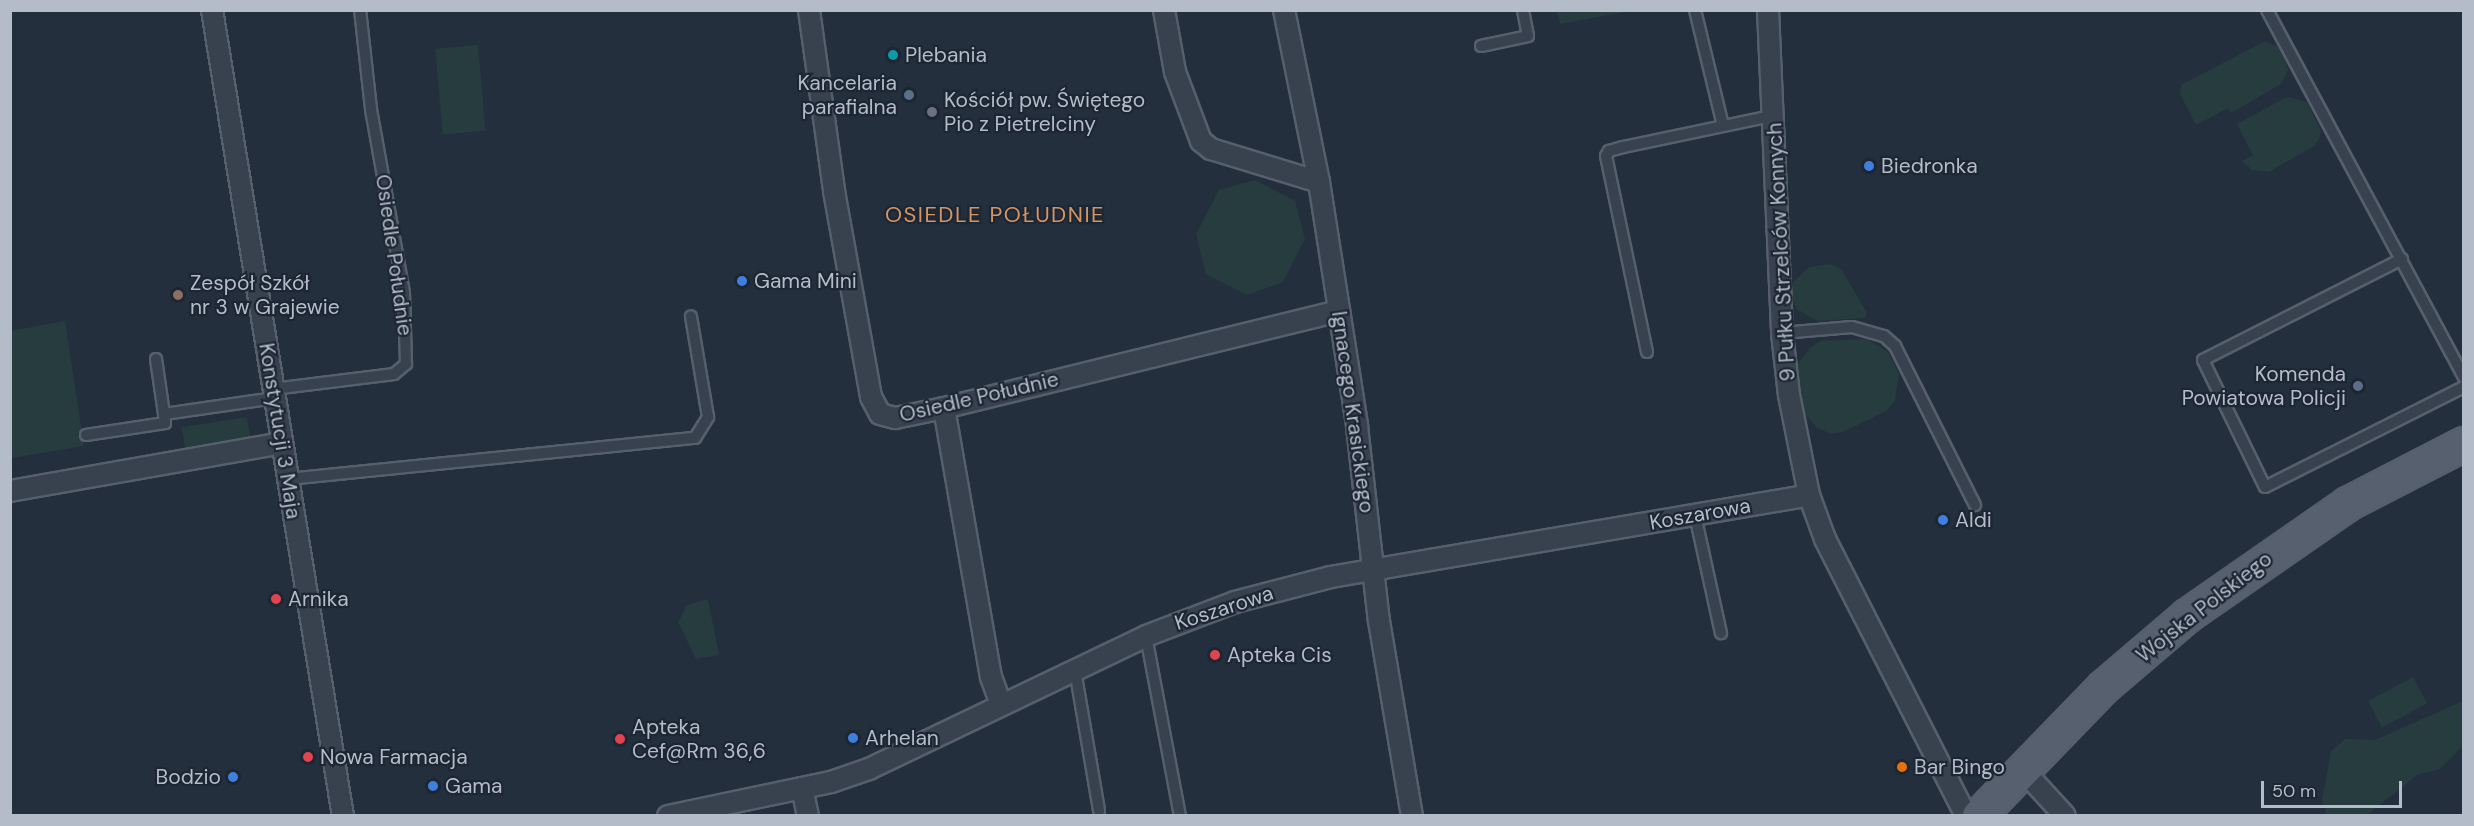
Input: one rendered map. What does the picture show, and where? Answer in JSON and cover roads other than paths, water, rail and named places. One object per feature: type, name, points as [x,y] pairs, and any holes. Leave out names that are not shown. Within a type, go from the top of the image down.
[{"type":"main road","name":"Wojska Polskiego","points":[[1979,816],[2146,649],[2239,577],[2348,504],[2463,444]]},
{"type":"street","name":"Konstytucji 3 Maja","points":[[212,10],[343,816]]},
{"type":"street","name":"Osiedle Południe","points":[[809,10],[834,191],[872,397],[880,414],[886,418],[944,408],[1339,311]]},
{"type":"street","points":[[1164,10],[1175,72],[1201,141],[1212,149],[1319,182]]},
{"type":"street","name":"Ignacego Krasickiego","points":[[1284,10],[1319,182],[1357,426],[1373,570],[1412,816]]},
{"type":"street","name":"9 Pułku Strzelców Konnych","points":[[1768,10],[1782,333],[1789,395],[1809,495],[1825,538],[1966,816]]},
{"type":"street","points":[[944,408],[991,677],[1001,705]]},
{"type":"street","points":[[10,491],[282,443]]},
{"type":"street","name":"Koszarowa","points":[[668,816],[801,788],[869,769],[1146,636],[1235,602],[1373,570],[1809,495]]},
{"type":"street","points":[[2023,770],[2066,816]]},
{"type":"street","points":[[801,788],[808,816]]},
{"type":"lane","name":"Osiedle Południe","points":[[274,394],[394,374],[406,364],[404,293],[369,98],[360,10]]},
{"type":"lane","points":[[1481,46],[1528,36],[1523,10]]},
{"type":"lane","points":[[1695,10],[1723,126]]},
{"type":"lane","points":[[2267,10],[2271,26],[2301,83],[2340,156],[2402,259],[2463,378]]},
{"type":"lane","points":[[1647,352],[1605,156],[1608,151],[1772,116]]},
{"type":"lane","points":[[2402,259],[2203,360],[2265,487],[2463,387]]},
{"type":"lane","points":[[288,479],[695,438],[701,433],[708,417],[691,316]]},
{"type":"lane","points":[[1782,333],[1852,327],[1884,336],[1895,346],[1975,505]]},
{"type":"lane","points":[[86,435],[165,423],[156,359]]},
{"type":"lane","points":[[164,414],[274,394]]},
{"type":"lane","points":[[1695,515],[1721,633]]},
{"type":"lane","points":[[1146,636],[1180,816]]},
{"type":"lane","points":[[1075,670],[1100,810]]},
{"type":"place","name":"Plebania","points":[[893,55]]},
{"type":"place","name":"Kancelaria parafialna","points":[[909,95]]},
{"type":"place","name":"Kościół pw. Świętego Pio z Pietrelciny","points":[[932,112]]},
{"type":"place","name":"Biedronka","points":[[1869,166]]},
{"type":"place","name":"Gama Mini","points":[[742,281]]},
{"type":"place","name":"Zespół Szkół nr 3 w Grajewie","points":[[178,295]]},
{"type":"place","name":"Komenda Powiatowa Policji","points":[[2358,386]]},
{"type":"place","name":"Aldi","points":[[1943,520]]},
{"type":"place","name":"Arnika","points":[[276,599]]},
{"type":"place","name":"Apteka Cis","points":[[1215,655]]},
{"type":"place","name":"Arhelan","points":[[853,738]]},
{"type":"place","name":"Apteka Cef@Rm 36,6","points":[[620,739]]},
{"type":"place","name":"Nowa Farmacja","points":[[308,757]]},
{"type":"place","name":"Bar Bingo","points":[[1902,767]]},
{"type":"place","name":"Bodzio","points":[[233,777]]},
{"type":"place","name":"Gama","points":[[433,786]]},
{"type":"district","name":"OSIEDLE POŁUDNIE","points":[[995,215]]}]
